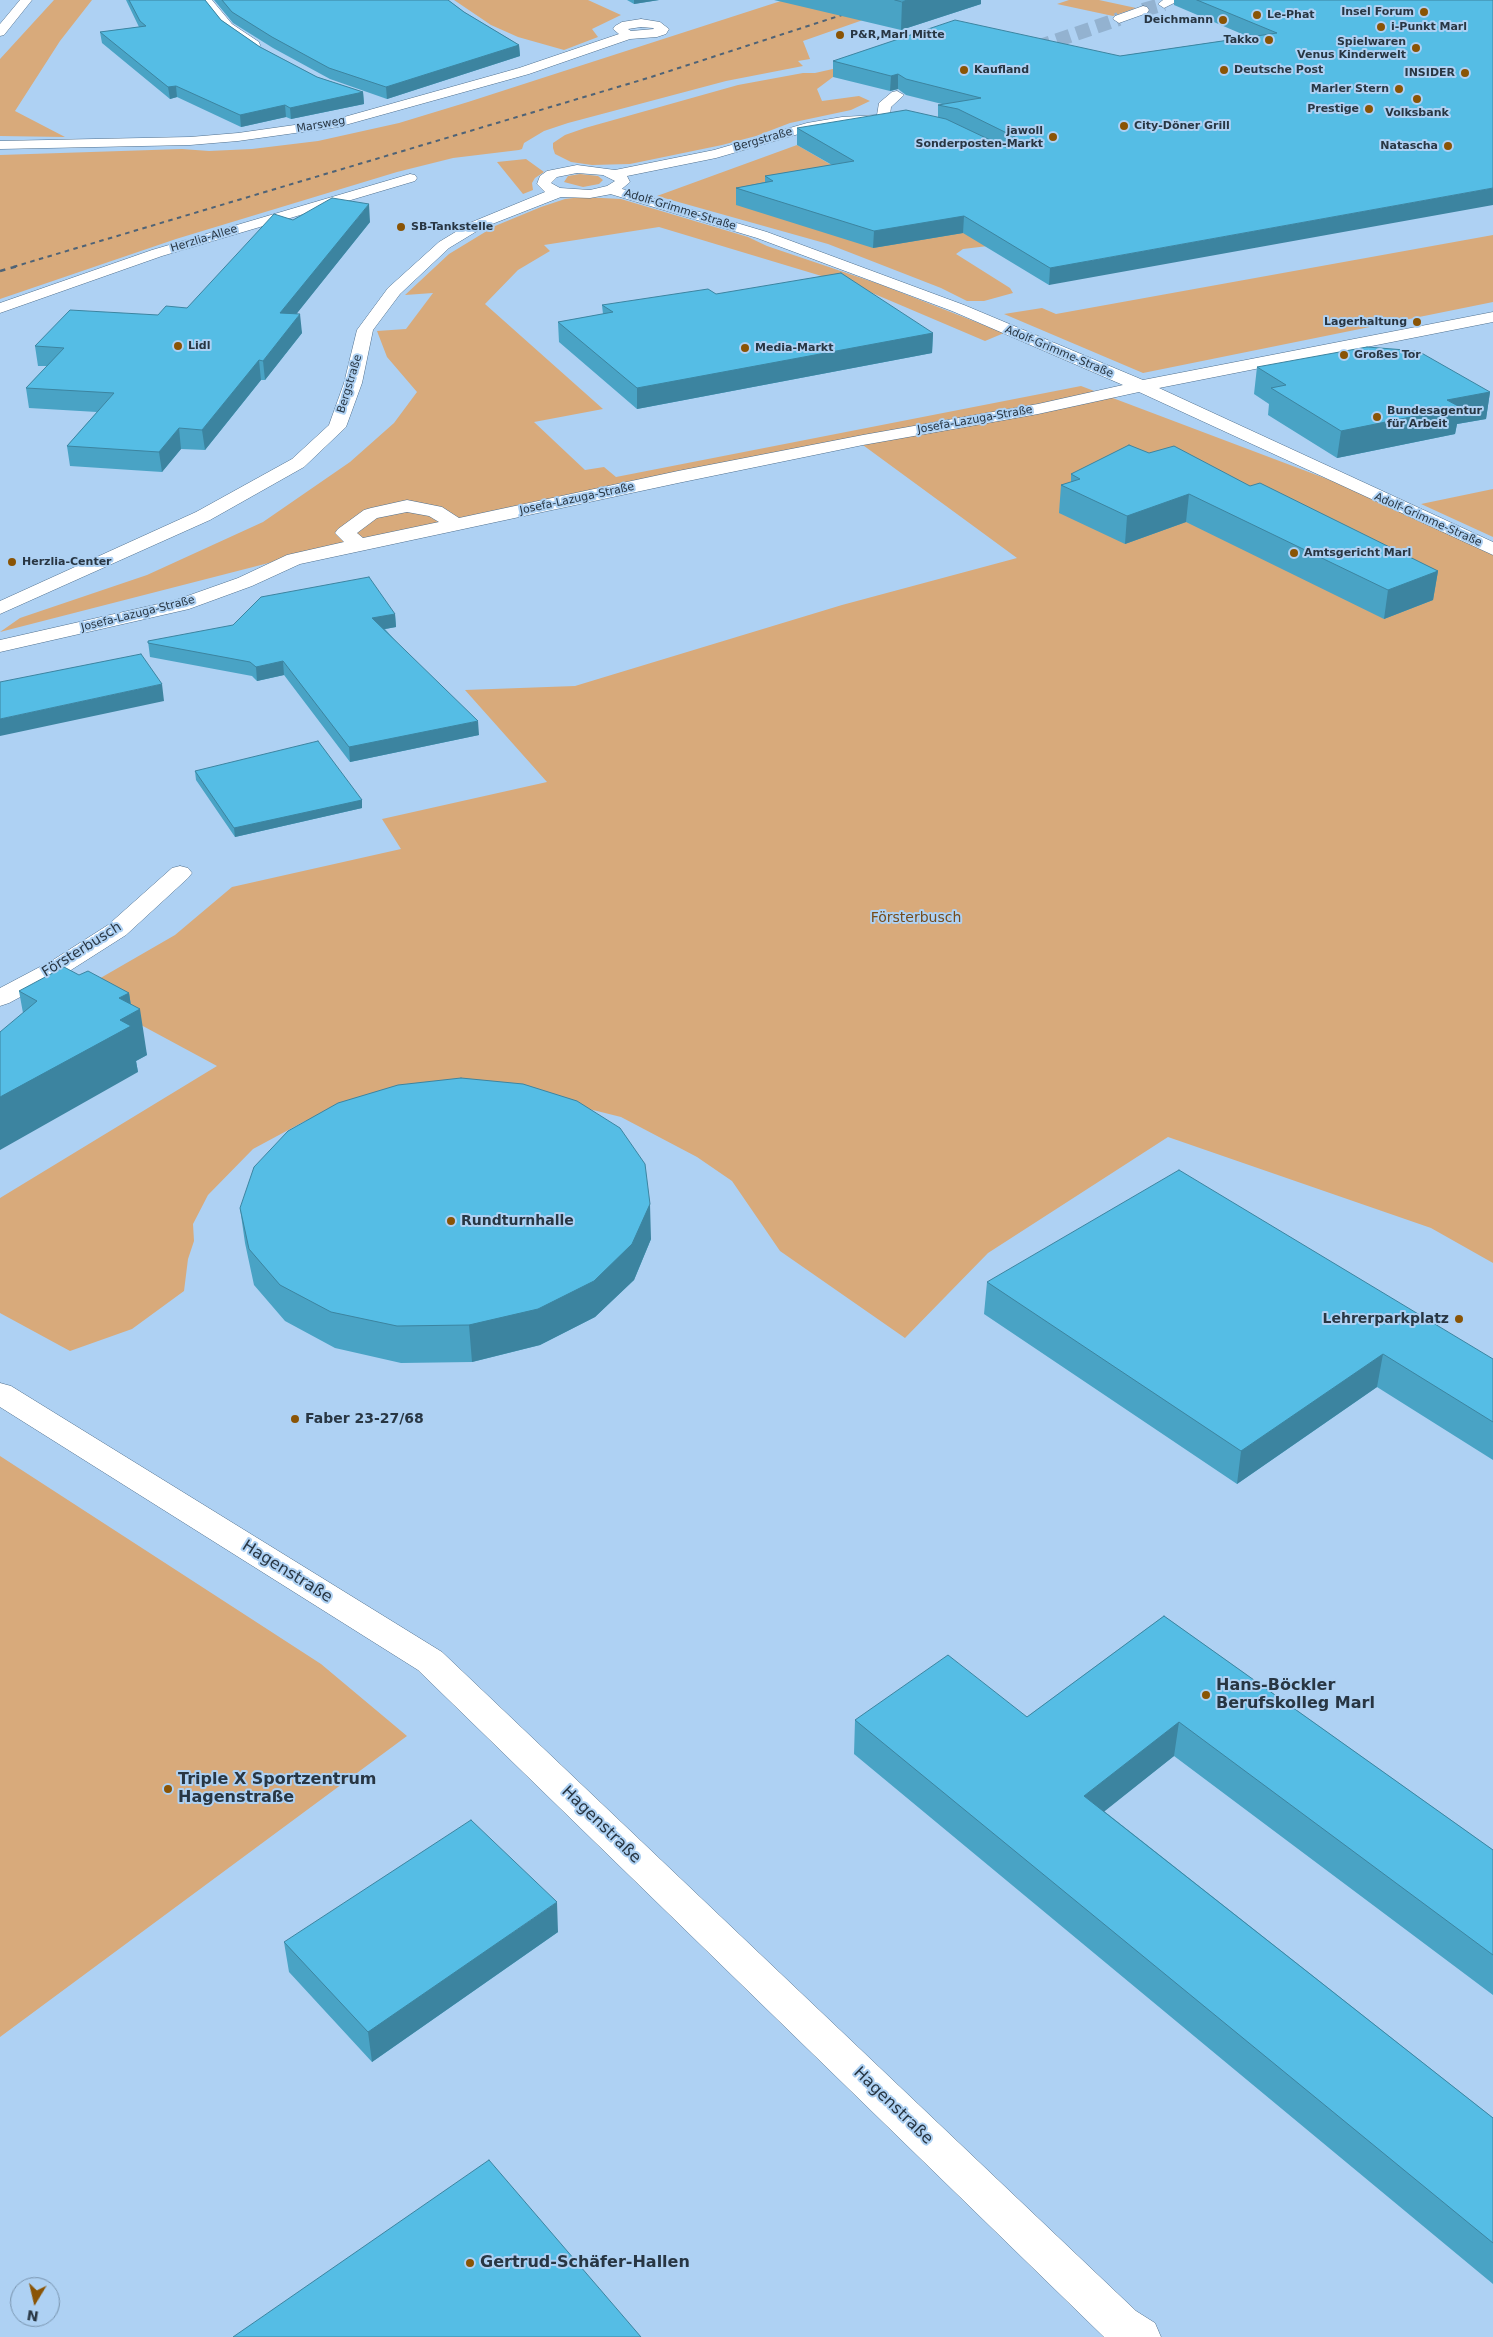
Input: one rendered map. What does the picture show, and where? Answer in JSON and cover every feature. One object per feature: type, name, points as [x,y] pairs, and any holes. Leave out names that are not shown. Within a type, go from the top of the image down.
[{"type":"street","points":[[0,32],[26,0]]},
{"type":"street","points":[[206,0],[228,27],[267,53]]},
{"type":"street","points":[[1119,19],[1143,10]]},
{"type":"street","name":"Marsweg","points":[[0,145],[190,141],[238,137],[338,123],[524,71],[629,35]]},
{"type":"street","points":[[884,119],[884,106],[897,94]]},
{"type":"street","points":[[369,99],[396,108]]},
{"type":"street","name":"Bergstraße","points":[[613,182],[591,169],[552,174],[546,179],[544,184],[549,189],[559,192],[590,194],[613,182],[807,127],[842,121],[902,120]]},
{"type":"street","name":"Herzlia-Allee","points":[[0,308],[157,253],[410,178]]},
{"type":"street","name":"Adolf-Grimme-Straße","points":[[613,182],[958,308],[1142,386],[1493,549]]},
{"type":"street","name":"Bergstraße","points":[[0,608],[92,568],[203,516],[298,463],[337,427],[353,383],[365,330],[394,291],[444,245],[477,225],[559,192]]},
{"type":"street","name":"Josefa-Lazuga-Straße","points":[[0,646],[182,605],[244,582],[294,559],[706,471],[863,440],[1038,409],[1142,386],[1493,317]]},
{"type":"street","points":[[358,545],[345,533],[371,514],[407,506],[435,511],[456,525]]},
{"type":"street","name":"Bergstraße","points":[[0,588],[92,568]]},
{"type":"street","name":"Försterbusch","points":[[0,998],[62,965],[117,930],[180,873]]},
{"type":"street","name":"Hagenstraße","points":[[0,1393],[430,1661],[1121,2325],[1140,2337]]},
{"type":"green space","points":[[54,0],[92,0],[60,41],[15,111],[65,137],[0,136],[0,59]]},
{"type":"green space","points":[[454,0],[588,0],[621,15],[592,29],[598,37],[564,50],[518,37],[491,25]]},
{"type":"green space","points":[[784,0],[920,0],[803,41],[810,59],[798,61],[803,66],[726,81],[568,123],[544,131],[524,143],[522,149],[519,150],[453,158],[397,172],[176,239],[0,299],[0,155],[182,149],[209,151],[252,149],[318,141],[399,123]]},
{"type":"green space","points":[[1069,0],[1099,0],[1136,8],[1113,16],[1057,4]]},
{"type":"green space","points":[[855,64],[817,89],[822,101],[859,96],[870,101],[851,110],[790,123],[756,136],[722,145],[630,164],[592,165],[571,162],[555,154],[553,148],[553,143],[565,135],[585,128],[738,85],[803,73],[815,73]]},
{"type":"green space","points":[[797,145],[854,178],[1225,189],[988,246],[963,249],[956,254],[1010,288],[1013,293],[984,301],[967,301],[941,288],[828,244],[657,196]]},
{"type":"green space","points":[[526,159],[544,172],[535,178],[532,183],[533,190],[523,194],[497,162]]},
{"type":"green space","points":[[580,174],[598,176],[603,180],[599,184],[583,187],[564,182],[568,176]]},
{"type":"green space","name":"Försterbusch","points":[[582,197],[621,199],[748,237],[767,246],[882,285],[1004,333],[985,341],[858,287],[659,227],[544,245],[550,251],[518,270],[485,304],[603,409],[534,422],[585,470],[604,467],[616,477],[1081,386],[1388,502],[1493,549],[1493,1263],[1431,1228],[1168,1137],[988,1253],[905,1338],[780,1251],[732,1181],[697,1157],[621,1117],[565,1103],[366,1100],[305,1121],[253,1149],[208,1195],[193,1224],[194,1241],[188,1259],[184,1291],[132,1329],[70,1351],[0,1313],[0,1198],[217,1066],[78,991],[175,935],[232,887],[401,849],[382,819],[547,782],[465,690],[575,686],[842,605],[1017,558],[856,440],[292,557],[0,632],[20,618],[147,575],[263,522],[350,462],[394,423],[417,392],[387,357],[377,331],[406,329],[433,293],[405,295],[449,254],[495,226],[565,199]]},
{"type":"green space","points":[[1493,235],[1493,302],[1143,373],[1004,314],[1042,308],[1056,314]]},
{"type":"green space","points":[[1493,489],[1493,537],[1421,504]]},
{"type":"green space","name":"Triple X Sportzentrum Hagenstraße","points":[[0,1456],[321,1664],[407,1736],[0,2037]]},
{"type":"building","points":[[129,0],[205,0],[221,20],[260,47],[317,77],[363,92],[290,108],[285,105],[240,115],[176,86],[168,87],[100,32],[146,26],[140,21]]},
{"type":"building","points":[[222,0],[448,0],[464,12],[519,45],[386,87],[329,68],[272,37],[232,12]]},
{"type":"building","points":[[1197,0],[1493,0],[1493,188],[1050,268],[964,216],[874,231],[736,188],[773,181],[765,176],[854,161],[797,128],[906,110],[946,119],[1005,147],[1018,147],[1020,142],[1017,138],[958,109],[938,105],[981,98],[906,79],[898,74],[891,76],[833,61],[955,20],[1120,56],[1277,33]]},
{"type":"building","points":[[332,198],[369,204],[280,313],[300,314],[263,361],[259,360],[202,430],[179,428],[159,452],[67,446],[114,393],[26,388],[64,348],[35,346],[70,310],[158,315],[166,306],[187,308],[274,214],[293,220]]},
{"type":"building","name":"Media-Markt","points":[[841,273],[933,333],[637,388],[558,322],[613,312],[602,305],[708,289],[716,294]]},
{"type":"building","points":[[1367,347],[1418,351],[1490,392],[1447,400],[1460,407],[1341,431],[1271,388],[1286,385],[1257,367]]},
{"type":"building","points":[[1129,445],[1149,453],[1174,446],[1250,486],[1260,483],[1438,571],[1388,590],[1189,494],[1127,516],[1061,485],[1080,479],[1071,474]]},
{"type":"building","points":[[369,577],[395,614],[372,618],[478,721],[349,747],[283,661],[256,667],[250,662],[148,643],[148,641],[233,625],[261,597]]},
{"type":"building","points":[[141,654],[162,684],[0,719],[0,682]]},
{"type":"building","points":[[318,741],[362,800],[234,828],[195,771]]},
{"type":"building","points":[[64,967],[79,975],[88,971],[129,993],[119,998],[140,1009],[120,1020],[131,1026],[0,1097],[0,1032],[37,1001],[19,991]]},
{"type":"building","name":"Rundturnhalle","points":[[461,1078],[523,1084],[577,1101],[620,1128],[645,1164],[650,1204],[632,1244],[594,1281],[538,1309],[469,1325],[397,1326],[331,1312],[280,1285],[249,1249],[240,1208],[254,1167],[288,1131],[338,1103],[398,1085]]},
{"type":"building","points":[[1179,1170],[1493,1359],[1493,1422],[1383,1354],[1241,1451],[987,1282]]},
{"type":"building","points":[[1164,1616],[1493,1850],[1493,1955],[1179,1722],[1084,1796],[1493,2118],[1493,2243],[855,1720],[948,1655],[1027,1717]]},
{"type":"building","points":[[471,1820],[557,1902],[368,2032],[284,1942]]},
{"type":"building","name":"Gertrud-Schäfer-Hallen","points":[[489,2160],[641,2337],[233,2337]]},
{"type":"tunnel","points":[[1143,10],[1164,4]]},
{"type":"tunnel","points":[[1017,54],[1119,19]]},
{"type":"railway","points":[[13,267],[648,78],[854,11]]},
{"type":"railway","points":[[0,271],[18,266]]},
{"type":"place","name":"Insel Forum","points":[[1424,12]]},
{"type":"place","name":"Le-Phat","points":[[1257,15]]},
{"type":"place","name":"Deichmann","points":[[1223,20]]},
{"type":"place","name":"i-Punkt Marl","points":[[1381,27]]},
{"type":"place","name":"P&R,Marl Mitte","points":[[840,35]]},
{"type":"place","name":"Takko","points":[[1269,40]]},
{"type":"place","name":"Spielwaren Venus Kinderwelt","points":[[1416,48]]},
{"type":"place","name":"Kaufland","points":[[964,70]]},
{"type":"place","name":"Deutsche Post","points":[[1224,70]]},
{"type":"place","name":"INSIDER","points":[[1465,73]]},
{"type":"place","name":"Marler Stern","points":[[1399,89]]},
{"type":"place","name":"Volksbank","points":[[1417,99]]},
{"type":"place","name":"Prestige","points":[[1369,109]]},
{"type":"place","name":"City-Döner Grill","points":[[1124,126]]},
{"type":"place","name":"jawoll Sonderposten-Markt","points":[[1053,137]]},
{"type":"place","name":"Natascha","points":[[1448,146]]},
{"type":"place","name":"SB-Tankstelle","points":[[401,227]]},
{"type":"place","name":"Lagerhaltung","points":[[1417,322]]},
{"type":"place","name":"Lidl","points":[[178,346]]},
{"type":"place","name":"Media-Markt","points":[[745,348]]},
{"type":"place","name":"Großes Tor","points":[[1344,355]]},
{"type":"place","name":"Bundesagentur für Arbeit","points":[[1377,417]]},
{"type":"place","name":"Amtsgericht Marl","points":[[1294,553]]},
{"type":"place","name":"Herzlia-Center","points":[[12,562]]},
{"type":"place","name":"Rundturnhalle","points":[[451,1221]]},
{"type":"place","name":"Lehrerparkplatz","points":[[1459,1319]]},
{"type":"place","name":"Faber 23-27/68","points":[[295,1419]]},
{"type":"place","name":"Hans-Böckler Berufskolleg Marl","points":[[1206,1695]]},
{"type":"place","name":"Triple X Sportzentrum Hagenstraße","points":[[168,1789]]},
{"type":"place","name":"Gertrud-Schäfer-Hallen","points":[[470,2263]]}]
